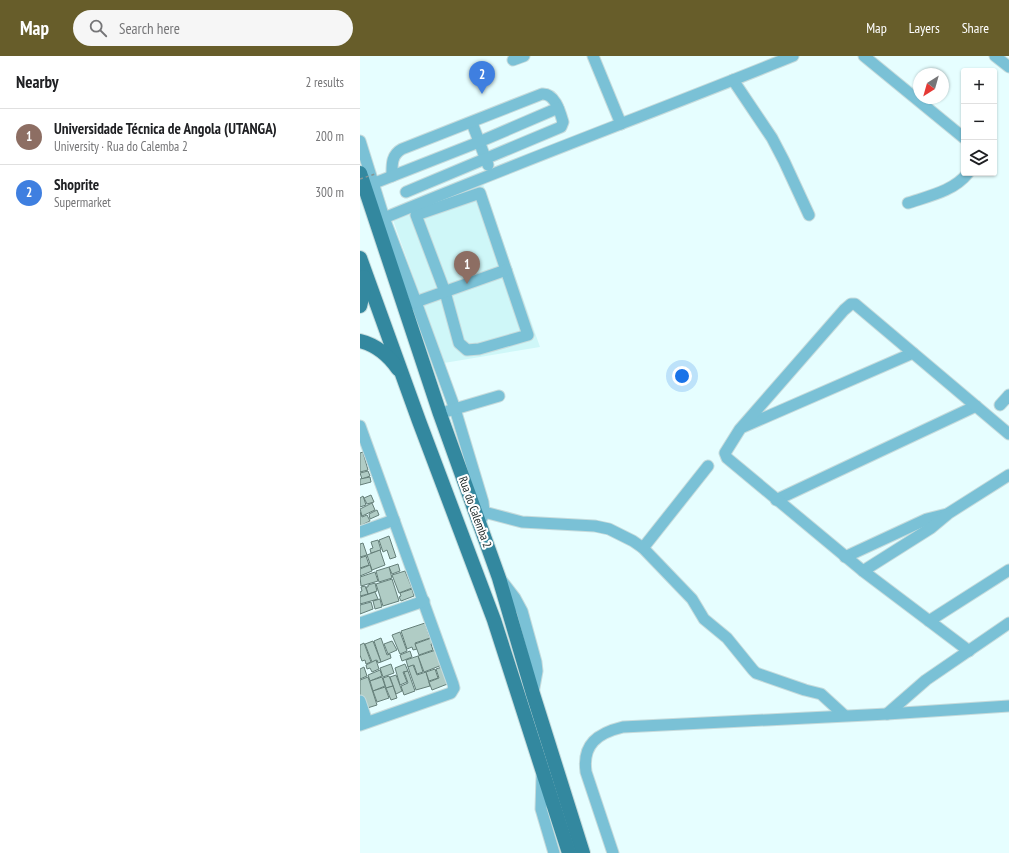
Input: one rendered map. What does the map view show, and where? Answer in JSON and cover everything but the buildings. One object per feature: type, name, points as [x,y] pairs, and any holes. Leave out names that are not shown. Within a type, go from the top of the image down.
[{"type":"main road","name":"Rua do Calemba 2","points":[[360,173],[368,181],[410,304],[440,414],[498,578],[533,694],[584,853]]},
{"type":"main road","name":"Rua do Calemba 2","points":[[361,262],[494,620],[569,853]]},
{"type":"main road","points":[[360,306],[364,290],[361,262]]},
{"type":"main road","points":[[360,341],[383,352],[394,363],[405,381]]},
{"type":"main road","points":[[419,421],[426,428],[434,430],[440,423],[440,414]]},
{"type":"street","points":[[513,60],[524,56]]},
{"type":"street","points":[[593,56],[621,124]]},
{"type":"street","points":[[380,219],[793,56]]},
{"type":"street","points":[[864,56],[961,136]]},
{"type":"street","points":[[995,56],[1009,66]]},
{"type":"street","points":[[733,80],[772,138],[809,215]]},
{"type":"street","points":[[392,176],[392,164],[394,156],[398,152],[545,94],[552,98],[558,108],[563,122],[561,127],[406,192]]},
{"type":"street","points":[[360,141],[368,181],[392,176],[479,142],[558,108]]},
{"type":"street","points":[[472,123],[491,174]]},
{"type":"street","points":[[908,203],[953,186],[965,176]]},
{"type":"street","points":[[480,193],[528,335],[479,349],[467,350],[459,343],[445,292],[416,215],[480,193]]},
{"type":"street","points":[[479,527],[484,512],[483,502],[455,409],[410,304],[506,270]]},
{"type":"street","points":[[969,651],[863,571],[776,500],[725,456],[726,450],[740,429],[844,310],[851,304],[855,304],[1009,434]]},
{"type":"street","points":[[740,429],[913,353]]},
{"type":"street","points":[[1000,404],[1009,394]]},
{"type":"street","points":[[440,414],[499,396]]},
{"type":"street","points":[[776,500],[976,406]]},
{"type":"street","points":[[360,701],[364,723],[453,691],[453,684],[424,601],[361,433]]},
{"type":"street","points":[[643,548],[708,466]]},
{"type":"street","points":[[863,571],[931,528],[949,513],[1009,475]]},
{"type":"street","points":[[484,512],[522,522],[595,526],[604,528],[632,541],[643,548],[692,600],[704,620],[726,638],[756,673],[798,688],[821,694],[844,715]]},
{"type":"street","points":[[845,556],[927,518],[949,513]]},
{"type":"street","points":[[360,532],[394,520]]},
{"type":"street","points":[[929,620],[1009,570]]},
{"type":"street","points":[[360,623],[424,601]]},
{"type":"street","points":[[887,714],[926,680],[1009,623]]},
{"type":"street","points":[[613,853],[588,778],[585,762],[589,747],[595,739],[604,733],[623,727],[887,714],[1009,706]]},
{"type":"street","points":[[543,769],[541,805],[554,853]]},
{"type":"shaded area","points":[[483,184],[540,347],[444,363],[393,220]]},
{"type":"place","name":"Shoprite","points":[[482,94]]},
{"type":"place","name":"Universidade Técnica de Angola (UTANGA)","points":[[467,284]]}]
